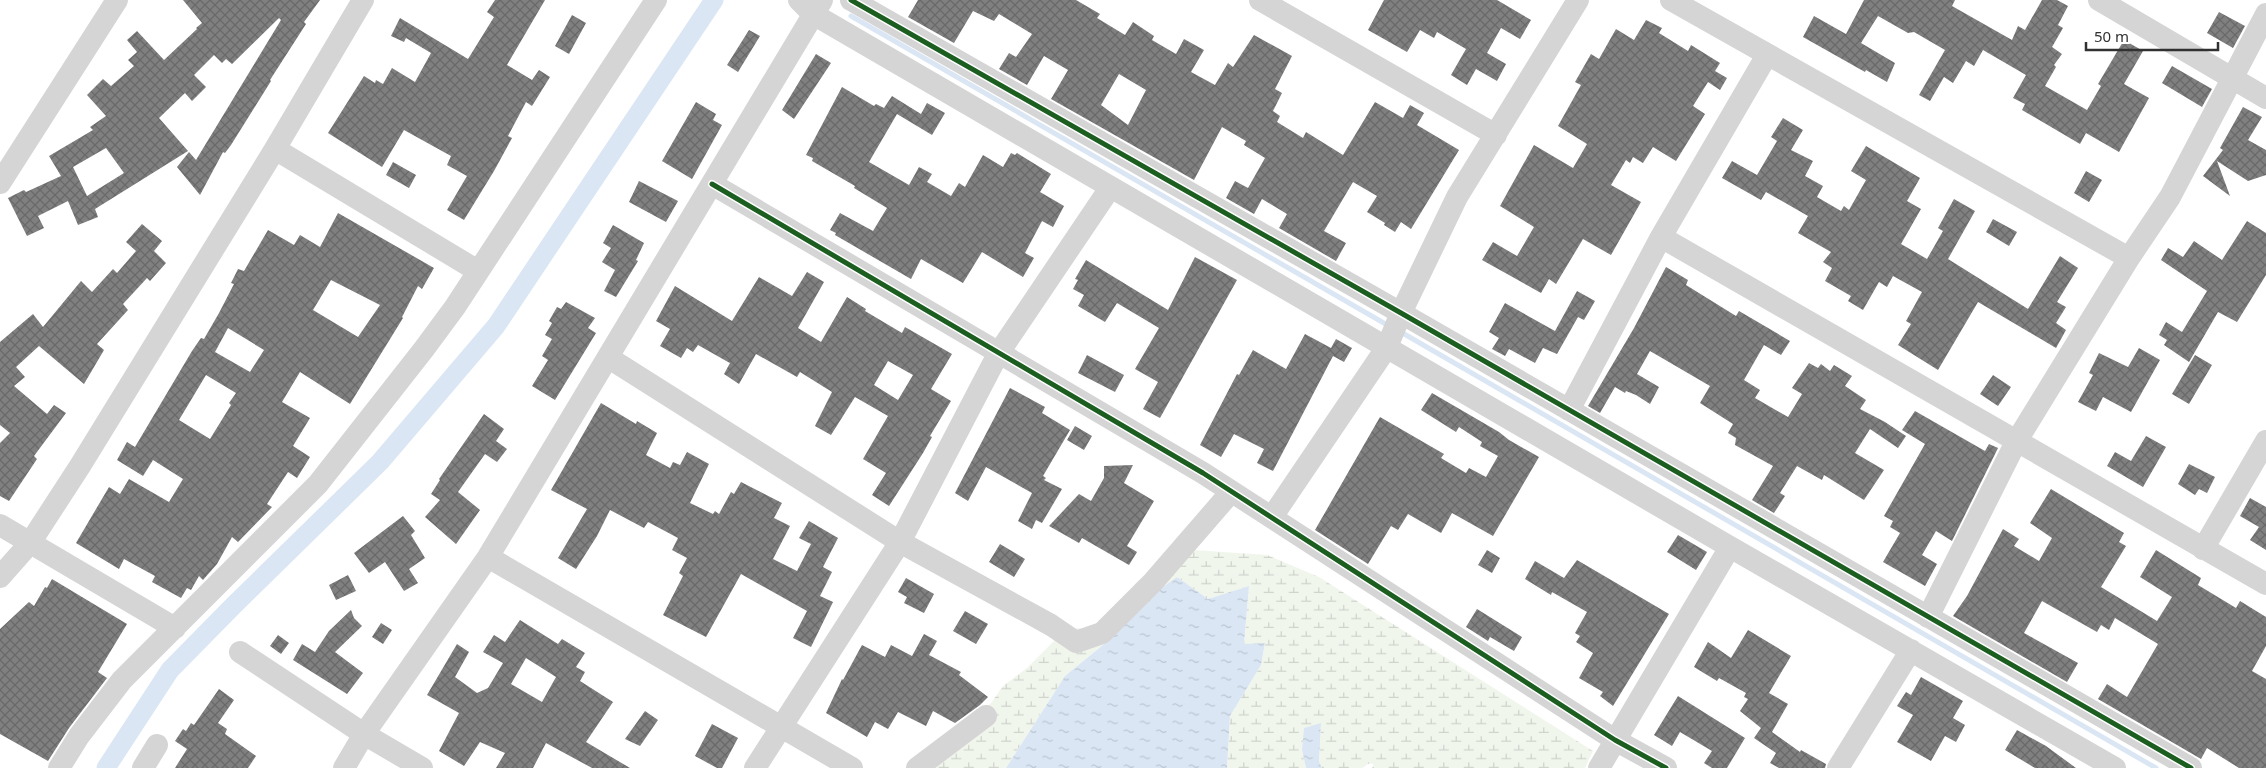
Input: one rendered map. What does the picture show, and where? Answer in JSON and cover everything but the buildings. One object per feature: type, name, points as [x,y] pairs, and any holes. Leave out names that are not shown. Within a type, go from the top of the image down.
[{"type":"street","points":[[0,183],[117,0]]},
{"type":"street","points":[[0,577],[30,543],[80,466],[275,149],[362,0]]},
{"type":"street","points":[[59,768],[78,736],[122,680],[318,484],[424,350],[656,0]]},
{"type":"street","points":[[851,0],[2191,768]]},
{"type":"street","points":[[1260,0],[1496,135]]},
{"type":"street","points":[[1272,517],[1387,345],[1457,197],[1578,0]]},
{"type":"street","points":[[1671,0],[2128,258]]},
{"type":"street","points":[[2099,0],[2266,98]]},
{"type":"street","points":[[344,768],[364,734],[488,557],[712,184],[811,5],[1110,188],[1387,345],[1730,547],[2115,768]]},
{"type":"street","points":[[1928,617],[2016,442],[2128,258],[2170,197],[2266,14]]},
{"type":"street","points":[[1568,410],[1661,237],[1767,55]]},
{"type":"street","points":[[275,149],[478,271]]},
{"type":"street","points":[[712,184],[1203,473],[1615,740],[1666,768]]},
{"type":"street","points":[[755,768],[780,726],[900,542],[998,354],[1110,188]]},
{"type":"street","points":[[1661,237],[2266,584]]},
{"type":"street","points":[[609,358],[900,542],[1051,625],[1076,642],[1102,632],[1152,582],[1231,492]]},
{"type":"street","points":[[2203,549],[2266,441]]},
{"type":"street","points":[[0,525],[175,628]]},
{"type":"street","points":[[1599,768],[1730,547]]},
{"type":"street","points":[[488,557],[852,768]]},
{"type":"street","points":[[1838,768],[1911,650]]},
{"type":"street","points":[[240,652],[364,734],[422,768]]},
{"type":"street","points":[[917,768],[986,716]]},
{"type":"street","points":[[143,768],[157,745]]},
{"type":"green space","points":[[1194,550],[1267,555],[1319,577],[1593,751],[1585,768],[1372,768],[1374,765],[1370,763],[1362,768],[1322,768],[1319,762],[1321,724],[1302,750],[1306,768],[1227,768],[1230,716],[1261,665],[1265,644],[1244,645],[1249,586],[1208,599],[1177,577],[1109,640],[1065,676],[1006,768],[916,768],[942,749],[991,703],[1003,686],[1027,668],[1067,628],[1098,629],[1138,581]]},
{"type":"water","points":[[1177,577],[1208,599],[1249,586],[1244,644],[1265,643],[1261,665],[1230,716],[1227,768],[1006,768],[1065,676],[1109,640],[1145,600]]},
{"type":"water","points":[[1321,723],[1319,762],[1322,768],[1306,768],[1302,750],[1304,728]]},
{"type":"waterway","points":[[106,768],[170,670],[380,462],[496,326],[714,0]]},
{"type":"waterway","points":[[851,16],[1389,326]]},
{"type":"waterway","points":[[1399,331],[2156,768]]},
{"type":"cycle path","points":[[851,0],[1401,313],[2191,768]]},
{"type":"cycle path","points":[[712,184],[1203,473],[1615,740],[1666,768]]}]
